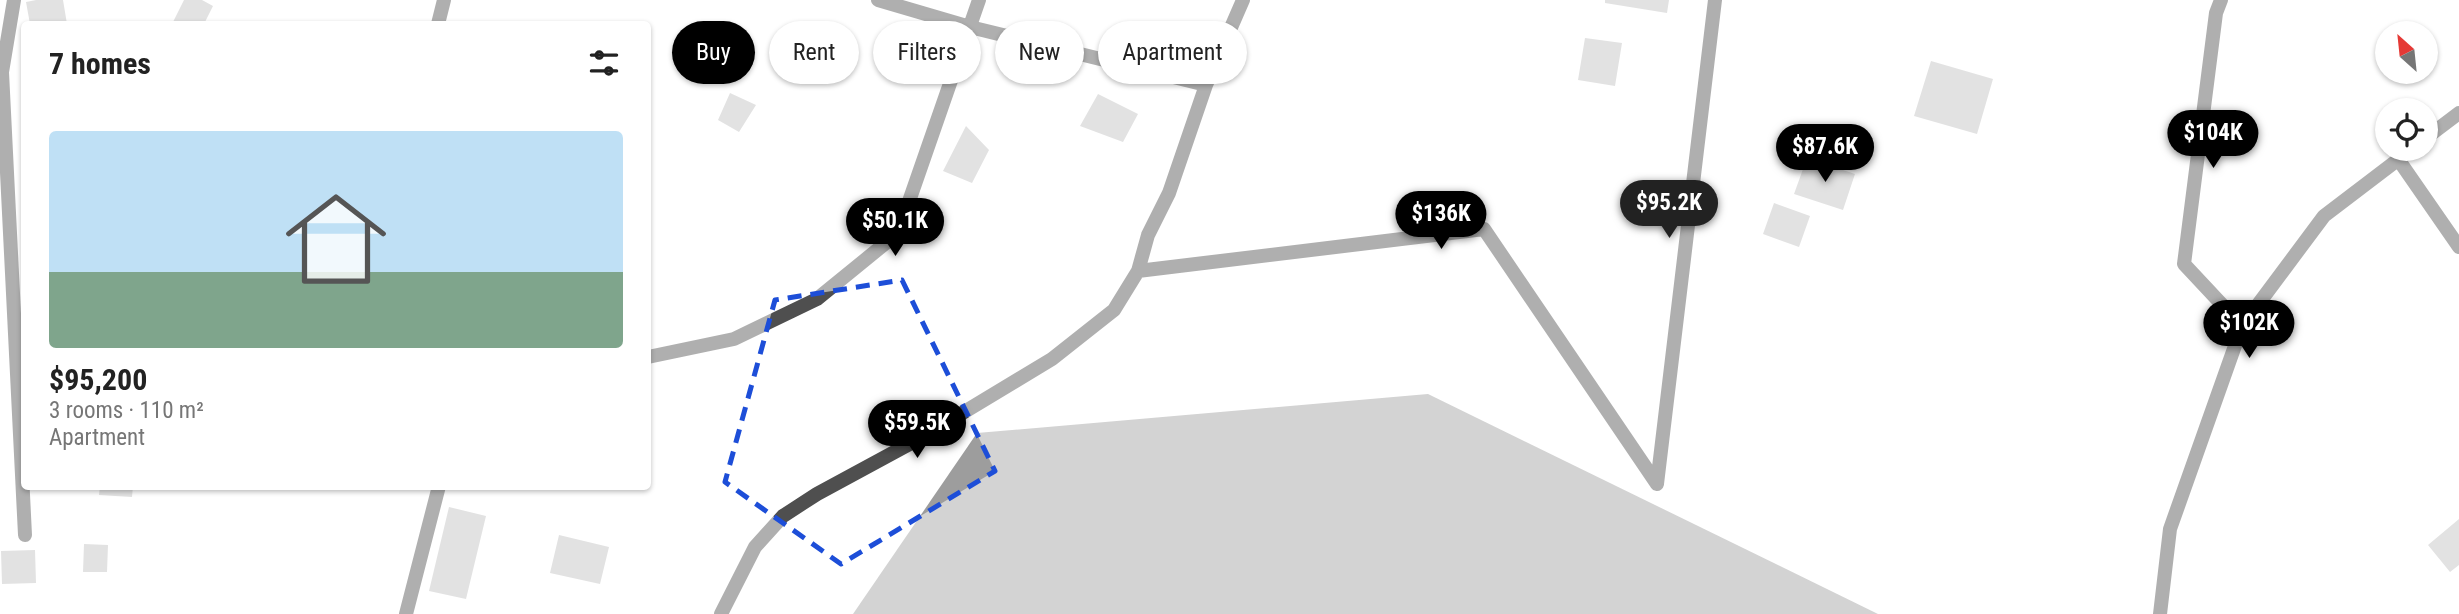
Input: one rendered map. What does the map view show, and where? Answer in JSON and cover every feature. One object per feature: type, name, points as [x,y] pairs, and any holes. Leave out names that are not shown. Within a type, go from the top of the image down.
[{"type":"street","points":[[14,0],[3,50],[2,72],[19,309],[21,384]]},
{"type":"street","points":[[439,21],[444,0]]},
{"type":"street","points":[[878,0],[950,21]]},
{"type":"street","points":[[972,21],[979,0]]},
{"type":"street","points":[[721,614],[755,547],[783,516],[926,435],[1052,359],[1114,310],[1138,271],[1148,235],[1169,193],[1206,85],[1243,0]]},
{"type":"street","points":[[1138,271],[1484,229],[1657,484],[1715,0]]},
{"type":"street","points":[[2221,0],[2216,13],[2184,264],[2242,326]]},
{"type":"street","points":[[981,30],[1206,85]]},
{"type":"street","points":[[651,356],[734,339],[817,299],[898,233],[950,84]]},
{"type":"street","points":[[2438,129],[2459,113]]},
{"type":"street","points":[[2160,614],[2170,529],[2242,326],[2324,216],[2395,161]]},
{"type":"street","points":[[2399,161],[2459,247]]},
{"type":"street","points":[[24,490],[25,535]]},
{"type":"street","points":[[406,614],[438,490]]},
{"type":"highlighted area","points":[[902,280],[995,471],[841,564],[725,482],[775,300]]},
{"type":"shaded area","points":[[1428,394],[1878,614],[853,614],[977,433]]},
{"type":"building","points":[[63,0],[66,21],[29,21],[26,2]]},
{"type":"building","points":[[184,0],[202,0],[213,6],[206,21],[174,21]]},
{"type":"building","points":[[1605,0],[1669,0],[1667,13],[1605,3]]},
{"type":"building","points":[[1585,38],[1622,43],[1615,86],[1578,80]]},
{"type":"building","points":[[1931,61],[1993,79],[1977,134],[1914,116]]},
{"type":"building","points":[[730,93],[756,105],[739,132],[718,120]]},
{"type":"building","points":[[1098,94],[1138,114],[1123,142],[1080,126]]},
{"type":"building","points":[[966,126],[989,150],[972,183],[943,171]]},
{"type":"building","points":[[1807,158],[1855,174],[1843,210],[1794,194]]},
{"type":"building","points":[[1774,203],[1810,216],[1799,247],[1763,234]]},
{"type":"building","points":[[100,490],[133,490],[132,497],[99,495]]},
{"type":"building","points":[[449,507],[486,516],[466,599],[429,591]]},
{"type":"building","points":[[2459,519],[2459,565],[2450,572],[2428,545]]},
{"type":"building","points":[[559,535],[609,547],[600,584],[550,573]]},
{"type":"building","points":[[84,544],[108,545],[107,572],[83,572]]},
{"type":"building","points":[[35,550],[36,583],[2,584],[1,551]]}]
